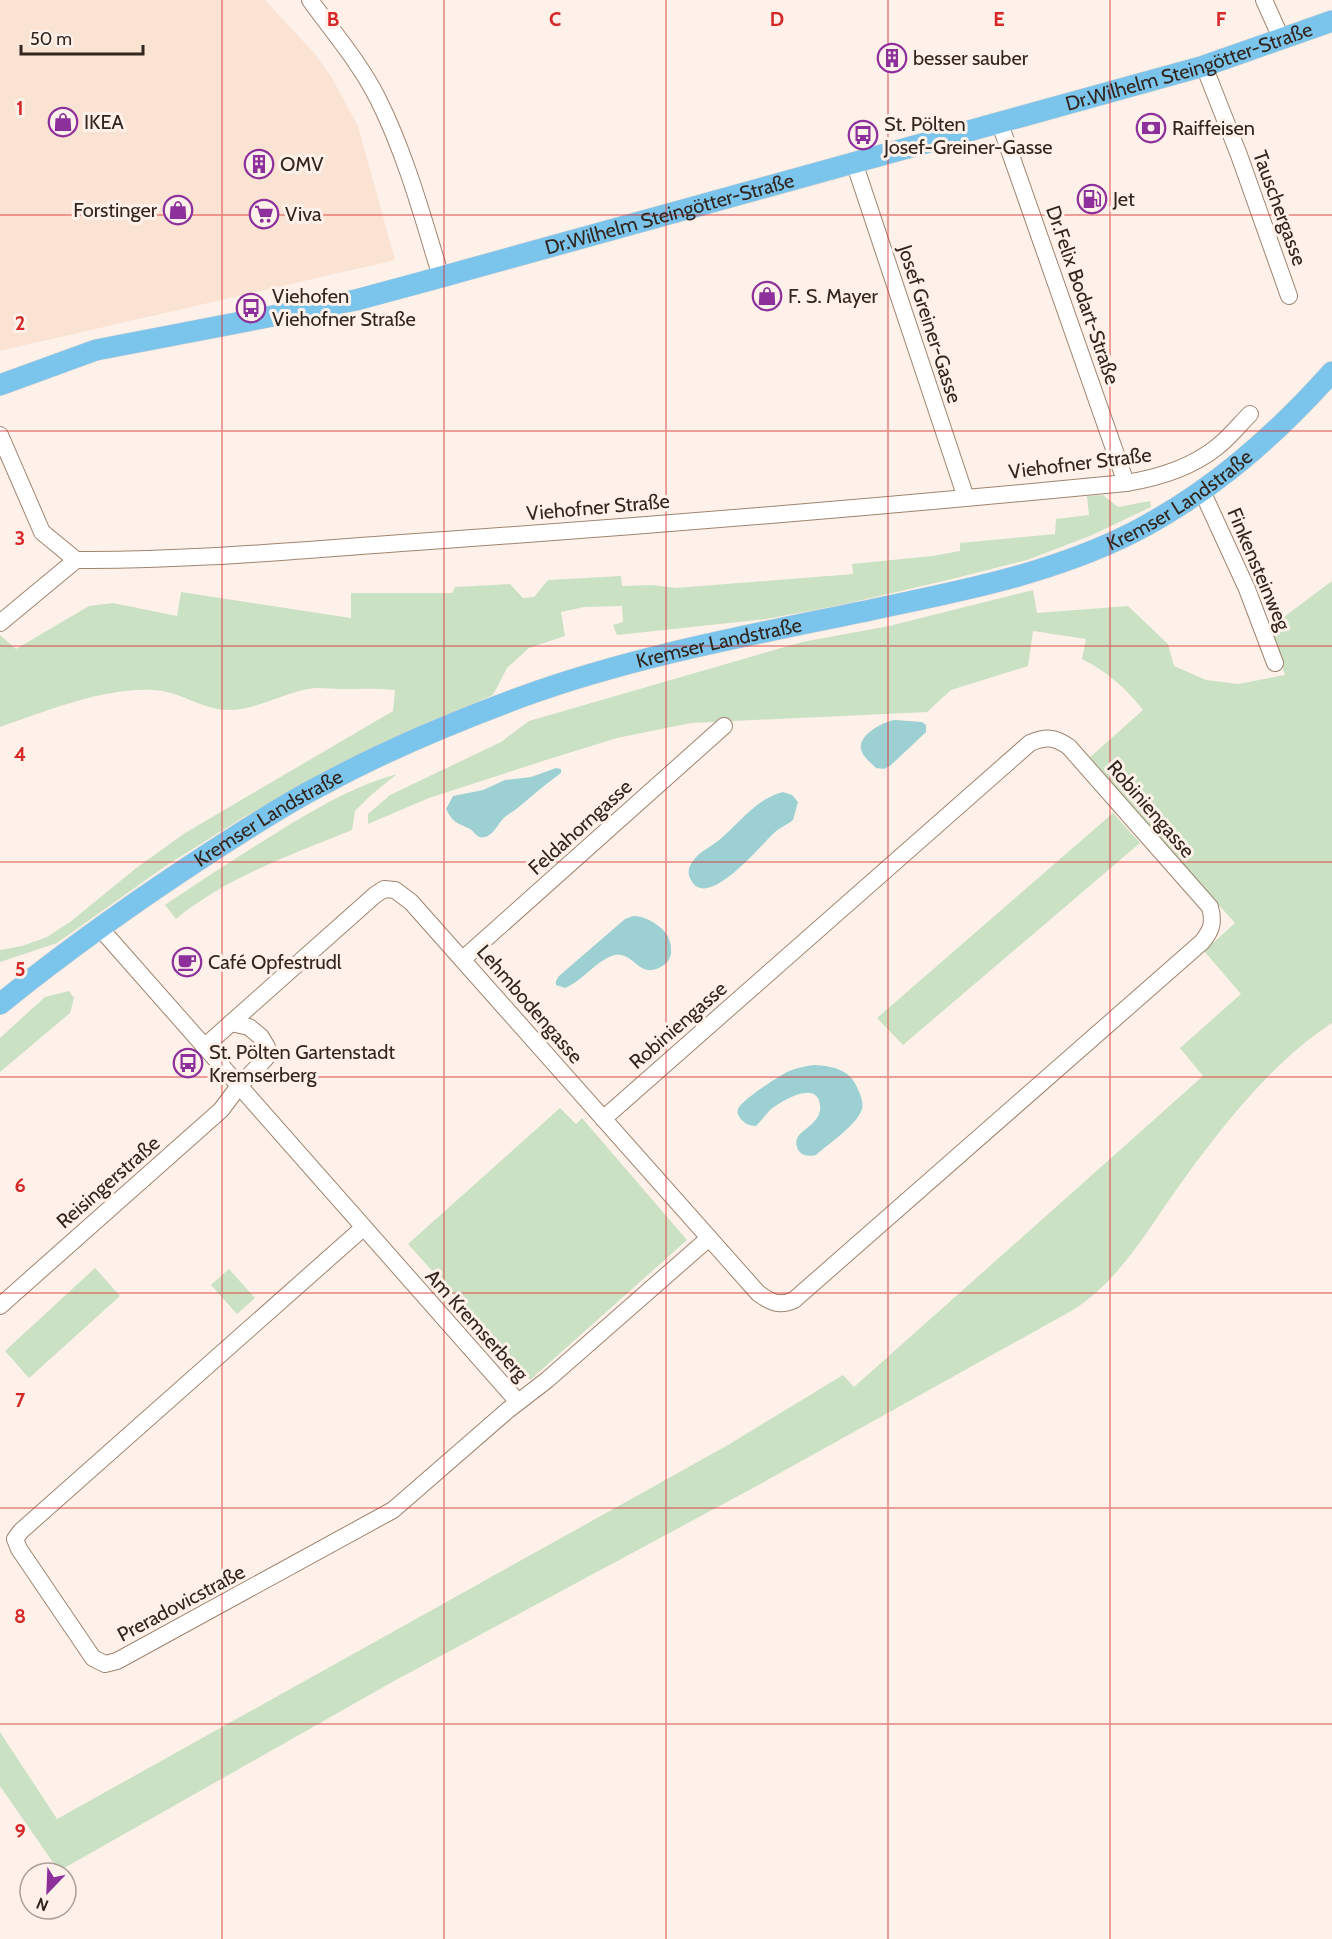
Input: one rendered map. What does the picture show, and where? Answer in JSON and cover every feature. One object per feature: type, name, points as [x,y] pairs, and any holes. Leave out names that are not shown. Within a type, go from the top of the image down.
[{"type":"main road","name":"Dr.Wilhelm Steingötter-Straße","points":[[0,384],[96,350],[356,300],[441,277],[1204,66],[1332,21]]},
{"type":"main road","name":"Kremser Landstraße","points":[[0,1004],[100,928],[185,868],[323,784],[404,744],[501,705],[576,679],[632,663],[948,594],[1032,572],[1103,546],[1169,513],[1240,463],[1272,436],[1332,372]]},
{"type":"street","points":[[310,0],[378,98],[404,159],[441,277]]},
{"type":"street","points":[[1264,0],[1281,38]]},
{"type":"street","name":"Tauschergasse","points":[[1204,66],[1239,155],[1289,296]]},
{"type":"street","name":"Dr.Felix Bodart-Straße","points":[[999,122],[1126,483]]},
{"type":"street","name":"Josef Greiner-Gasse","points":[[854,162],[966,498]]},
{"type":"street","name":"Viehofner Straße","points":[[76,560],[145,561],[518,535],[1126,483],[1150,479],[1201,458],[1218,446],[1250,414]]},
{"type":"street","points":[[0,435],[42,532],[76,560],[0,623]]},
{"type":"street","name":"Finkensteinweg","points":[[1202,491],[1247,589],[1275,663]]},
{"type":"street","name":"Feldahorngasse","points":[[463,959],[724,726]]},
{"type":"street","name":"Robiniengasse","points":[[603,1119],[1030,743],[1043,737],[1057,739],[1069,747],[1210,907],[1213,919],[1211,931],[1193,950],[794,1300],[787,1304],[777,1304]]},
{"type":"street","name":"Lehmbodengasse","points":[[231,1023],[384,889],[395,890],[411,902],[463,959],[758,1293],[777,1304]]},
{"type":"street","name":"Am Kremserberg","points":[[100,928],[518,1402],[547,1380],[709,1238]]},
{"type":"street","points":[[204,1047],[231,1023],[249,1027],[261,1037],[267,1047],[266,1058],[238,1086]]},
{"type":"street","name":"Reisingerstraße","points":[[0,1306],[221,1110],[238,1086]]},
{"type":"street","name":"Preradovicstraße","points":[[363,1228],[21,1530],[15,1539],[19,1549],[93,1658],[105,1664],[117,1661],[393,1510],[518,1402]]},
{"type":"shaded area","points":[[0,0],[265,0],[315,54],[332,78],[358,126],[395,260],[0,351]]},
{"type":"green space","points":[[1103,495],[1118,507],[1150,501],[1151,507],[1090,536],[1027,560],[836,606],[766,619],[617,635],[613,625],[623,622],[622,606],[584,607],[561,612],[565,636],[529,648],[507,668],[493,695],[318,777],[244,817],[167,865],[57,943],[0,962],[0,950],[22,946],[47,937],[70,922],[135,869],[185,833],[393,711],[395,690],[312,688],[249,707],[229,710],[210,707],[164,691],[135,690],[76,701],[0,727],[0,635],[16,649],[89,606],[113,603],[177,616],[181,592],[351,618],[351,593],[452,593],[455,587],[510,584],[523,598],[534,597],[548,580],[621,576],[622,586],[653,585],[676,588],[853,574],[852,564],[960,551],[960,543],[1055,534],[1056,519],[1089,515],[1087,496]]},
{"type":"green space","points":[[1332,581],[1332,1023],[1287,1058],[1246,1101],[1190,1170],[1129,1257],[1103,1286],[1073,1310],[753,1488],[394,1681],[77,1861],[52,1861],[0,1786],[0,1732],[57,1819],[728,1445],[843,1375],[854,1387],[1203,1076],[1180,1048],[1241,994],[1204,951],[1235,923],[1088,759],[1143,710],[1115,681],[1082,659],[1086,639],[1033,631],[1028,666],[951,690],[927,712],[691,723],[617,738],[546,760],[429,798],[368,824],[368,814],[390,795],[501,742],[529,721],[802,642],[889,626],[1033,590],[1037,613],[1128,606],[1168,644],[1174,666],[1206,680],[1238,684],[1285,675],[1269,628]]},
{"type":"green space","points":[[397,774],[355,811],[352,830],[238,879],[216,891],[176,919],[165,905],[242,854],[315,810],[354,789]]},
{"type":"green space","points":[[1113,813],[1140,843],[903,1045],[877,1018]]},
{"type":"green space","points":[[69,991],[74,998],[70,1013],[0,1072],[0,1038],[45,997]]},
{"type":"green space","points":[[560,1108],[576,1124],[582,1118],[687,1240],[530,1380],[408,1244]]},
{"type":"green space","points":[[95,1268],[120,1296],[29,1378],[5,1351]]},
{"type":"green space","points":[[229,1269],[255,1298],[237,1314],[211,1285]]},
{"type":"water","points":[[895,720],[922,722],[926,725],[926,732],[890,766],[884,769],[876,768],[863,754],[861,744],[873,730]]},
{"type":"water","points":[[556,768],[561,769],[561,773],[506,816],[488,836],[478,836],[456,822],[446,809],[453,796],[483,790],[505,780],[531,777]]},
{"type":"water","points":[[783,792],[792,795],[798,802],[793,820],[776,831],[732,874],[707,888],[697,887],[689,874],[695,858],[764,800]]},
{"type":"water","points":[[633,916],[650,921],[666,934],[671,951],[670,958],[664,965],[649,970],[628,957],[615,955],[602,961],[572,985],[565,988],[556,985],[559,976],[625,919]]},
{"type":"water","points":[[814,1065],[827,1066],[845,1072],[857,1087],[862,1109],[842,1134],[816,1155],[808,1156],[798,1150],[796,1141],[820,1112],[817,1097],[813,1094],[798,1094],[783,1101],[771,1109],[756,1126],[743,1121],[738,1115],[738,1109],[760,1089],[787,1072]]},
{"type":"place","name":"besser sauber","points":[[892,58]]},
{"type":"place","name":"IKEA","points":[[63,122]]},
{"type":"place","name":"Raiffeisen","points":[[1151,128]]},
{"type":"place","name":"St. Pölten Josef-Greiner-Gasse","points":[[863,135]]},
{"type":"place","name":"OMV","points":[[259,164]]},
{"type":"place","name":"Jet","points":[[1092,199]]},
{"type":"place","name":"Forstinger","points":[[178,210]]},
{"type":"place","name":"Viva","points":[[264,214]]},
{"type":"place","name":"F. S. Mayer","points":[[767,296]]},
{"type":"place","name":"Viehofen Viehofner Straße","points":[[251,308]]},
{"type":"place","name":"Café Opfestrudl","points":[[187,962]]},
{"type":"place","name":"St. Pölten Gartenstadt Kremserberg","points":[[188,1063]]}]
